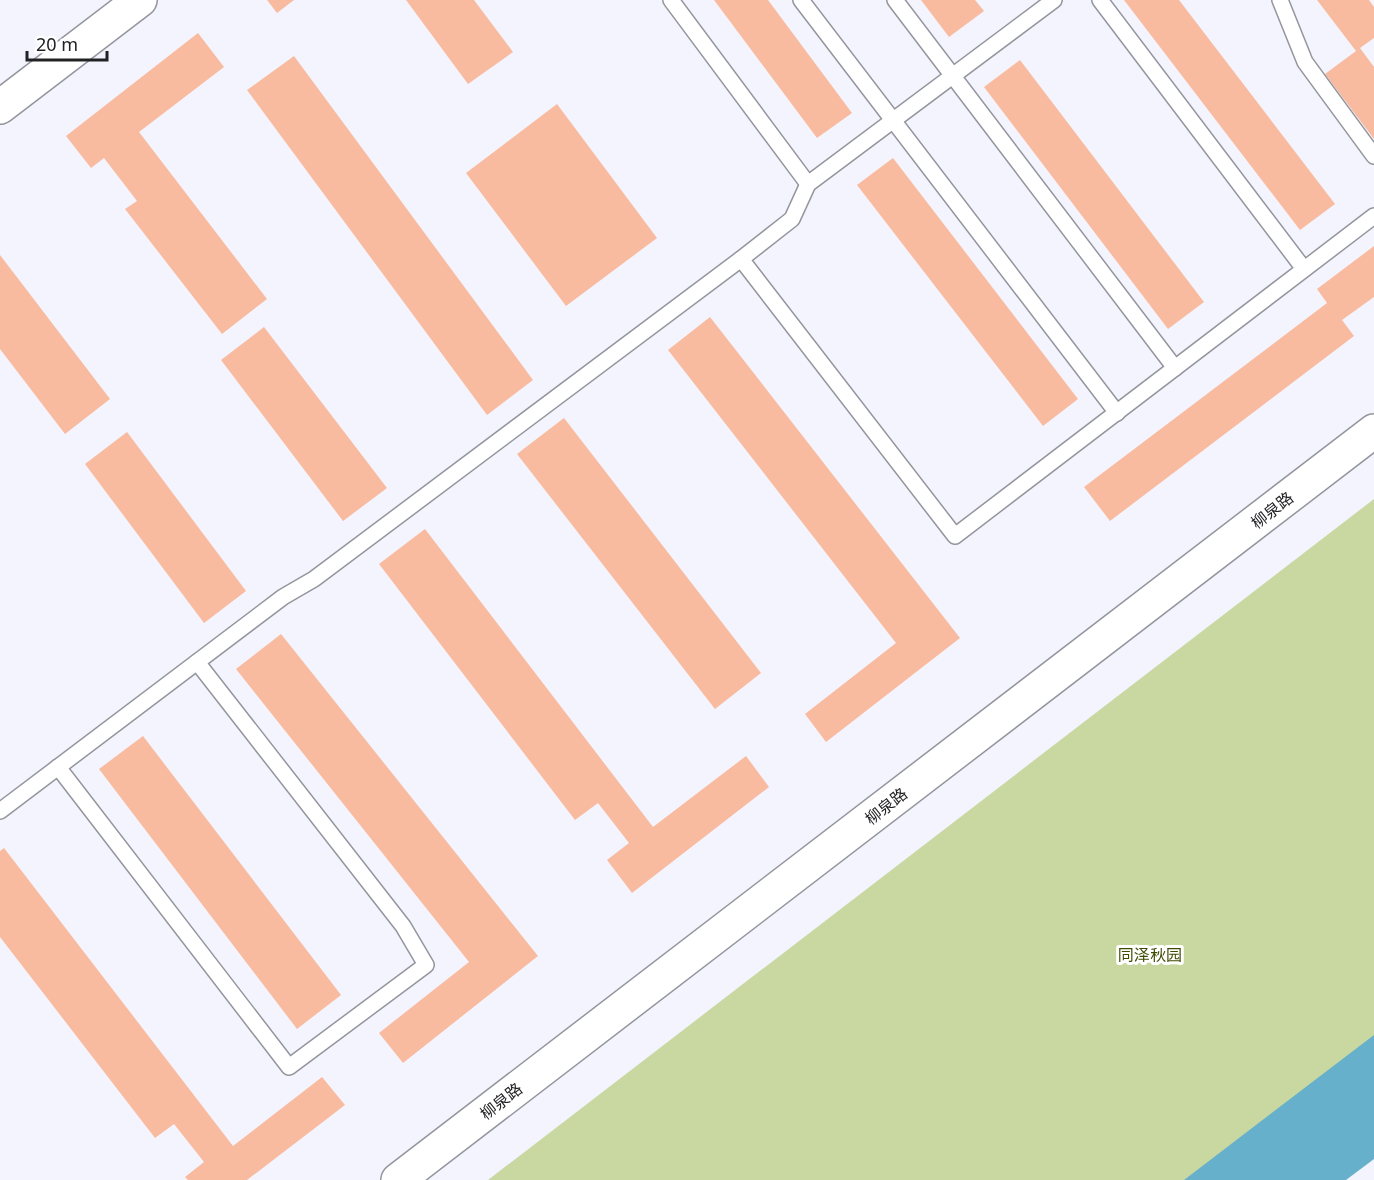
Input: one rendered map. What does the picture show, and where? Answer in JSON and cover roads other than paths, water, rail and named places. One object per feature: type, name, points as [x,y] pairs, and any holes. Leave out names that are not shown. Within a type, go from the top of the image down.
[{"type":"street","points":[[0,107],[140,0]]},
{"type":"street","name":"柳泉路","points":[[398,1180],[1374,431]]},
{"type":"lane","points":[[671,0],[808,184]]},
{"type":"lane","points":[[801,0],[1117,413]]},
{"type":"lane","points":[[895,0],[1174,368]]},
{"type":"lane","points":[[0,811],[283,597],[314,579],[741,259],[792,219],[808,184],[1054,0]]},
{"type":"lane","points":[[1100,0],[1304,269]]},
{"type":"lane","points":[[1280,0],[1305,62],[1374,156]]},
{"type":"lane","points":[[741,259],[955,536],[1374,216]]},
{"type":"lane","points":[[58,767],[289,1067],[426,965],[403,926],[197,662]]},
{"type":"water","points":[[1374,1035],[1374,1159],[1346,1180],[1184,1180]]},
{"type":"park label","name":"同泽秋园","points":[[1150,955]]}]
